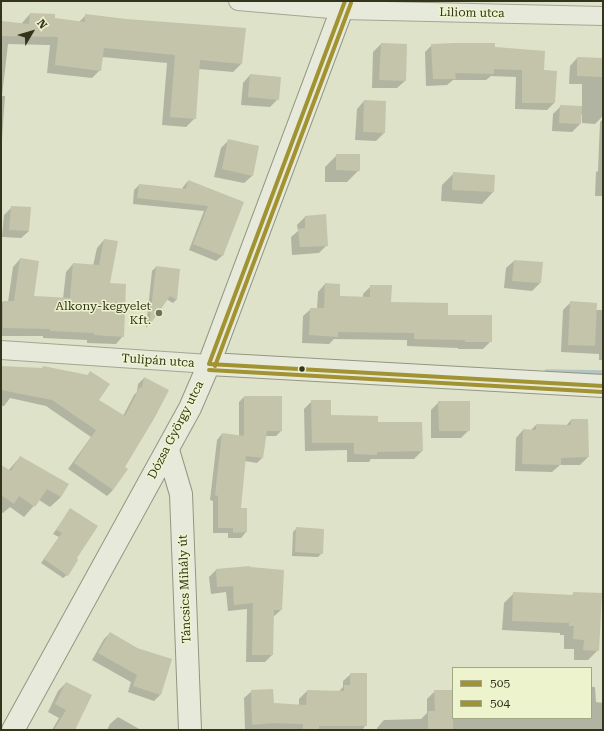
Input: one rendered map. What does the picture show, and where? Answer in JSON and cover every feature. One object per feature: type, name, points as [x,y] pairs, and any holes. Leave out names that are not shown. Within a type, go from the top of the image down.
[{"type":"main road","name":"Dózsa György utca","points":[[13,730],[190,408],[209,364],[343,5]]},
{"type":"main road","name":"Tulipán utca","points":[[209,364],[603,386]]},
{"type":"main road","name":"Táncsics Mihály út","points":[[168,450],[181,494],[190,730]]},
{"type":"street","name":"Liliom utca","points":[[238,1],[603,16]]},
{"type":"street","name":"Tulipán utca","points":[[1,350],[209,364]]},
{"type":"building","points":[[30,13],[55,14],[55,18],[85,22],[85,14],[126,19],[246,28],[242,64],[200,60],[196,119],[170,117],[175,55],[104,48],[101,71],[55,65],[58,37],[1,36],[1,21],[29,24]]},
{"type":"building","points":[[381,43],[407,44],[406,81],[379,80]]},
{"type":"building","points":[[495,43],[495,47],[545,51],[544,70],[557,71],[555,103],[522,103],[522,70],[494,69],[494,74],[455,73],[456,79],[433,79],[431,44]]},
{"type":"building","points":[[577,57],[603,58],[603,77],[577,76]]},
{"type":"building","points":[[250,74],[281,77],[279,100],[248,97]]},
{"type":"building","points":[[364,100],[386,101],[385,133],[363,132]]},
{"type":"building","points":[[560,105],[582,106],[581,124],[559,123]]},
{"type":"building","points":[[228,139],[259,146],[253,176],[222,169]]},
{"type":"building","points":[[336,154],[360,154],[360,171],[336,170]]},
{"type":"building","points":[[453,172],[495,175],[494,192],[452,190]]},
{"type":"building","points":[[188,180],[244,202],[223,256],[193,244],[208,206],[137,198],[139,184],[186,189]]},
{"type":"building","points":[[11,206],[31,207],[29,231],[9,230]]},
{"type":"building","points":[[326,214],[328,246],[300,247],[298,229],[305,228],[305,216]]},
{"type":"building","points":[[104,239],[118,241],[110,283],[126,284],[124,337],[94,335],[94,333],[50,331],[50,329],[3,328],[3,301],[14,301],[20,258],[39,261],[34,296],[70,298],[73,263],[99,265]]},
{"type":"building","points":[[514,260],[543,262],[541,283],[512,281]]},
{"type":"building","points":[[156,266],[180,269],[177,300],[170,296],[149,326]]},
{"type":"building","points":[[325,283],[340,284],[340,296],[370,297],[370,285],[392,285],[391,302],[448,303],[448,315],[492,315],[492,342],[414,339],[414,333],[338,332],[338,337],[309,335],[310,308],[324,308]]},
{"type":"building","points":[[570,301],[597,303],[595,346],[568,345]]},
{"type":"building","points":[[1,366],[42,368],[43,366],[88,375],[90,371],[110,384],[99,400],[125,416],[140,387],[142,388],[144,377],[169,390],[155,417],[125,467],[128,469],[113,490],[74,463],[96,430],[52,400],[1,390]]},
{"type":"building","points":[[244,396],[282,396],[282,431],[267,431],[263,458],[246,456],[241,508],[247,508],[247,532],[233,533],[233,528],[218,528],[218,496],[215,495],[222,433],[244,436]]},
{"type":"building","points":[[311,400],[331,400],[331,415],[378,416],[378,422],[422,422],[423,451],[377,452],[377,455],[354,454],[354,443],[312,443]]},
{"type":"building","points":[[438,401],[470,401],[470,431],[439,431]]},
{"type":"building","points":[[571,419],[588,419],[589,457],[561,458],[561,465],[522,464],[523,429],[536,430],[536,424],[571,425]]},
{"type":"building","points":[[20,456],[69,484],[61,497],[47,489],[35,507],[19,496],[14,504],[1,495],[1,465],[11,471]]},
{"type":"building","points":[[70,508],[98,526],[77,558],[78,560],[68,576],[44,559],[62,533],[56,530]]},
{"type":"building","points":[[296,527],[324,529],[323,554],[295,552]]},
{"type":"building","points":[[250,566],[284,570],[282,610],[274,610],[273,655],[252,655],[253,603],[234,605],[233,586],[217,587],[216,569]]},
{"type":"building","points":[[513,592],[573,595],[573,592],[602,593],[599,651],[583,650],[584,640],[573,639],[574,626],[569,626],[569,623],[512,621]]},
{"type":"building","points":[[110,632],[137,648],[172,659],[161,695],[133,686],[137,675],[98,653]]},
{"type":"building","points":[[350,673],[367,673],[367,726],[319,726],[319,730],[303,730],[303,724],[274,723],[252,725],[251,690],[273,689],[274,703],[306,705],[307,690],[344,691],[344,685],[350,685]]},
{"type":"building","points":[[66,682],[92,695],[75,730],[54,730],[66,710],[55,704]]},
{"type":"building","points":[[434,690],[452,690],[453,730],[428,730],[428,711],[435,711]]},
{"type":"waterway","points":[[547,372],[603,373]]},
{"type":"transit line","name":"505","points":[[209,364],[345,1]]},
{"type":"transit line","name":"504","points":[[215,366],[351,3]]},
{"type":"transit line","name":"505","points":[[209,364],[603,386]]},
{"type":"transit line","name":"504","points":[[209,370],[603,392]]},
{"type":"place","name":"Alkony-kegyelet Kft.","points":[[159,313]]}]
